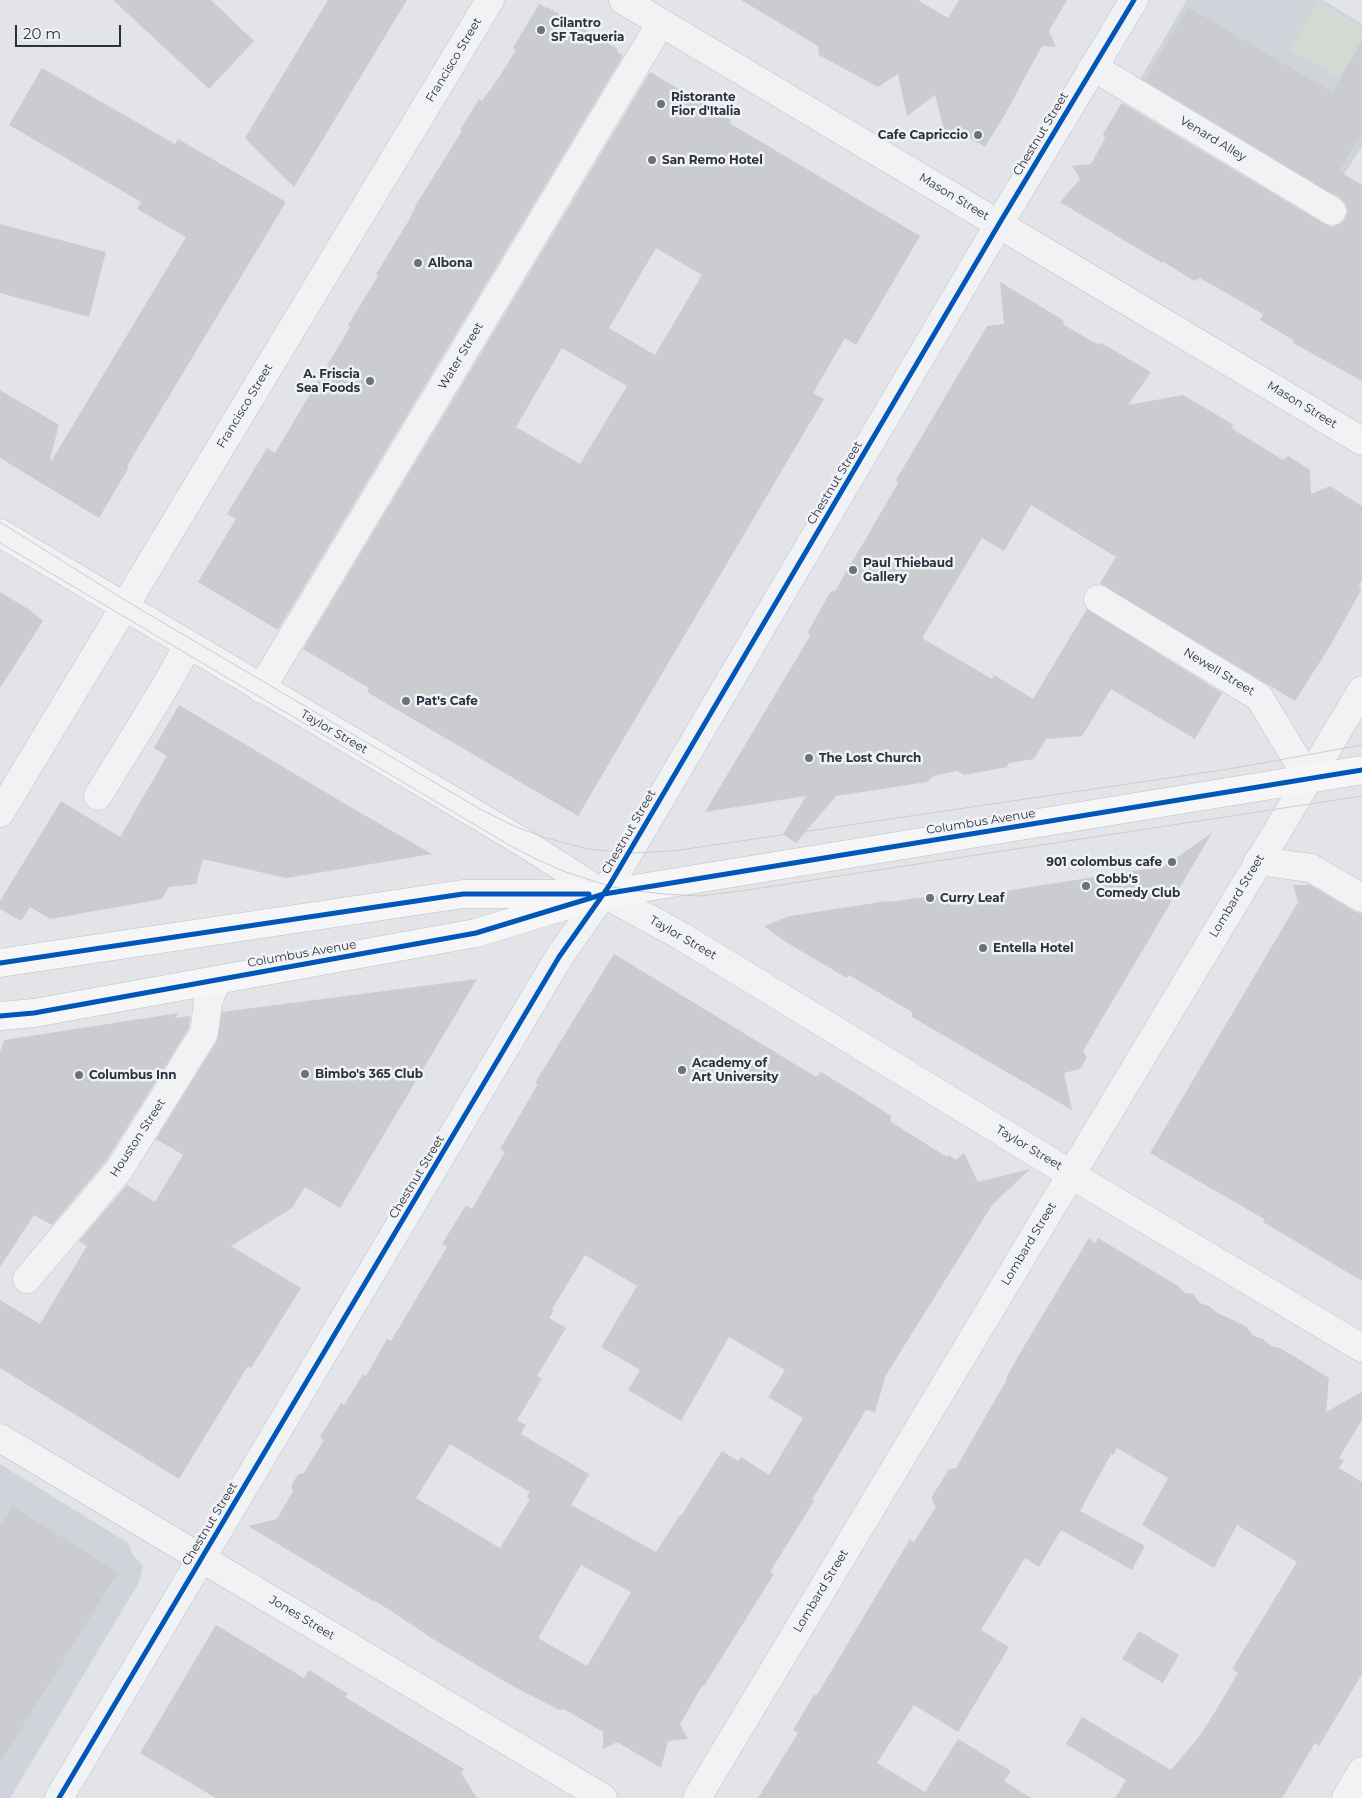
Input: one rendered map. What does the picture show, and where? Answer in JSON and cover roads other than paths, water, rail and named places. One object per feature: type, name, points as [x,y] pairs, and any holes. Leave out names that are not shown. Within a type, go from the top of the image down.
[{"type":"main road","name":"Columbus Avenue","points":[[0,1016],[34,1013],[476,933],[604,894],[1362,770]]},
{"type":"main road","name":"Columbus Avenue","points":[[0,963],[463,894],[604,894]]},
{"type":"street","name":"Francisco Street","points":[[0,813],[490,0]]},
{"type":"street","name":"Mason Street","points":[[623,0],[1362,441]]},
{"type":"street","name":"Chestnut Street","points":[[59,1798],[559,958],[604,894],[999,224],[1134,0]]},
{"type":"street","name":"Water Street","points":[[261,689],[661,22]]},
{"type":"street","name":"Venard Alley","points":[[1094,67],[1332,211]]},
{"type":"street","name":"Taylor Street","points":[[0,534],[521,842],[604,894],[681,936],[1071,1174],[1362,1348]]},
{"type":"street","name":"Newell Street","points":[[1098,598],[1258,697],[1308,778]]},
{"type":"street","points":[[98,796],[166,685],[188,645]]},
{"type":"street","name":"Lombard Street","points":[[697,1798],[1362,690]]},
{"type":"street","points":[[1258,861],[1311,868],[1362,898]]},
{"type":"street","name":"Houston Street","points":[[27,1279],[119,1170],[204,1033],[208,1002],[217,980]]},
{"type":"street","name":"Jones Street","points":[[0,1438],[603,1798]]},
{"type":"street","points":[[1346,1798],[1362,1771]]},
{"type":"tram line","points":[[0,522],[128,602],[480,809],[514,826],[543,837],[588,849],[628,853],[673,851],[1229,769],[1362,745]]},
{"type":"tram line","points":[[0,543],[509,845],[566,872],[627,890],[700,896],[741,891],[1362,796]]},
{"type":"place","name":"Cilantro SF Taqueria","points":[[541,30]]},
{"type":"place","name":"Ristorante Fior d'Italia","points":[[661,104]]},
{"type":"place","name":"Cafe Capriccio","points":[[978,135]]},
{"type":"place","name":"San Remo Hotel","points":[[652,160]]},
{"type":"place","name":"Albona","points":[[418,263]]},
{"type":"place","name":"A. Friscia Sea Foods","points":[[370,381]]},
{"type":"place","name":"Paul Thiebaud Gallery","points":[[853,570]]},
{"type":"place","name":"Pat's Cafe","points":[[406,701]]},
{"type":"place","name":"The Lost Church","points":[[809,758]]},
{"type":"place","name":"901 colombus cafe","points":[[1172,862]]},
{"type":"place","name":"Cobb's Comedy Club","points":[[1086,886]]},
{"type":"place","name":"Curry Leaf","points":[[930,898]]},
{"type":"place","name":"Entella Hotel","points":[[983,948]]},
{"type":"place","name":"Academy of Art University","points":[[682,1070]]},
{"type":"place","name":"Bimbo's 365 Club","points":[[305,1074]]},
{"type":"place","name":"Columbus Inn","points":[[79,1075]]}]
